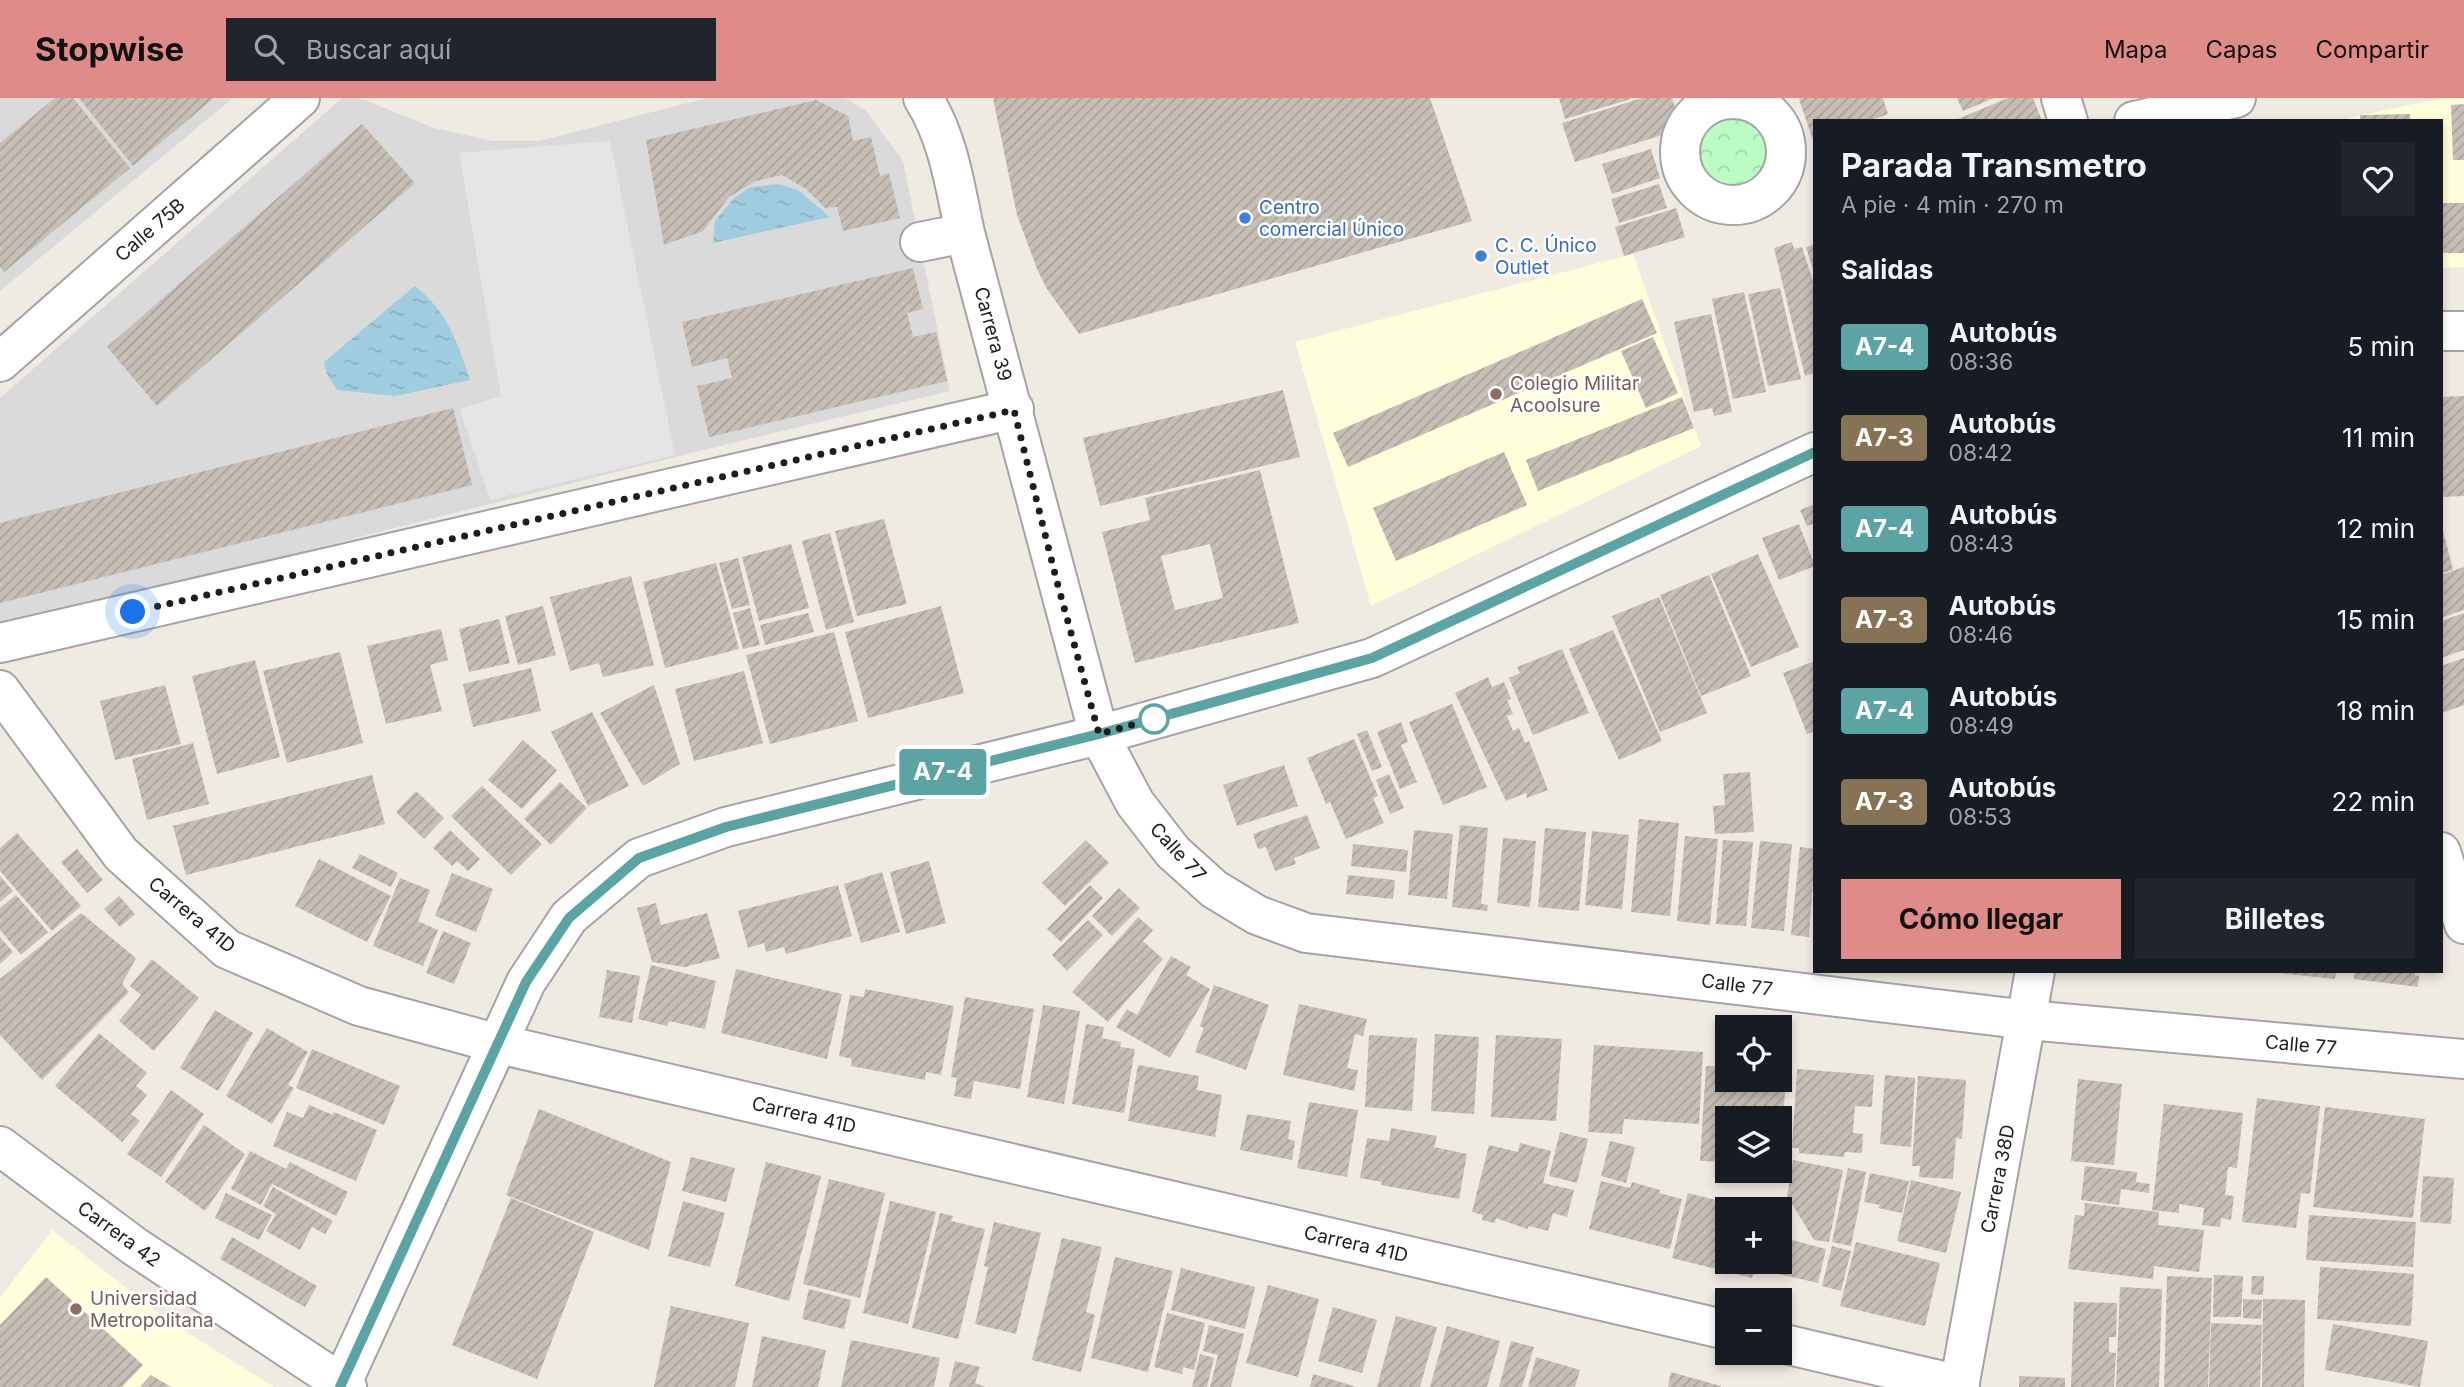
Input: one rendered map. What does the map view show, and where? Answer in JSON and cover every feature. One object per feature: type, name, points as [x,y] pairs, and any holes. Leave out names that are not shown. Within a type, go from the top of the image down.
[{"type":"street","name":"Calle 75B","points":[[0,362],[300,98]]},
{"type":"street","name":"Carrera 39","points":[[923,98],[935,116],[947,150],[965,233],[1099,734]]},
{"type":"street","points":[[2061,98],[2067,119]]},
{"type":"street","points":[[2143,119],[2236,98]]},
{"type":"street","points":[[920,242],[965,233]]},
{"type":"street","points":[[2443,331],[2464,331]]},
{"type":"street","points":[[0,643],[1014,410]]},
{"type":"street","points":[[343,1386],[526,982],[569,918],[639,858],[726,827],[1099,734],[1372,658],[1813,453]]},
{"type":"street","name":"Carrera 41D","points":[[0,690],[121,854],[227,949],[359,1006],[499,1044],[1715,1327]]},
{"type":"street","name":"Calle 77","points":[[1099,734],[1135,803],[1173,852],[1214,889],[1257,915],[1306,933],[2028,1020],[2464,1059]]},
{"type":"street","points":[[2443,858],[2464,924]]},
{"type":"street","name":"Carrera 38D","points":[[1959,1386],[2035,973]]},
{"type":"street","name":"Carrera 42","points":[[0,1146],[134,1246],[343,1386]]},
{"type":"street","points":[[1792,1346],[1959,1386]]},
{"type":"shaded area","points":[[0,98],[233,98],[0,291]]},
{"type":"shaded area","points":[[342,98],[360,98],[434,128],[493,141],[539,141],[707,98],[845,98],[866,111],[903,161],[950,391],[707,449],[0,628],[0,398]]},
{"type":"shaded area","points":[[2442,98],[2464,98],[2464,267],[2443,268],[2443,119],[2343,119]]},
{"type":"shaded area","points":[[610,141],[675,455],[490,500],[460,409],[501,396],[459,153]]},
{"type":"shaded area","name":"Colegio Militar Acoolsure","points":[[1633,254],[1701,446],[1371,606],[1295,342]]},
{"type":"shaded area","name":"Universidad Metropolitana","points":[[52,1230],[166,1319],[274,1387],[0,1387],[0,1298]]},
{"type":"green space","points":[[1733,114],[1749,118],[1763,127],[1772,141],[1776,157],[1772,173],[1763,187],[1749,196],[1733,200],[1717,196],[1703,187],[1694,173],[1690,157],[1694,141],[1703,127],[1717,118]]},
{"type":"water","points":[[778,184],[798,190],[830,217],[713,243],[715,221],[733,199],[750,187]]},
{"type":"water","points":[[415,286],[436,307],[450,328],[470,380],[395,396],[337,390],[327,374],[324,362]]},
{"type":"building","points":[[55,98],[73,98],[130,168],[4,272],[0,267],[0,143]]},
{"type":"building","points":[[79,98],[214,98],[133,166]]},
{"type":"building","name":"Centro comercial Único","points":[[993,98],[1430,98],[1472,221],[1079,334],[1047,289],[1017,215]]},
{"type":"building","points":[[1559,98],[1631,98],[1631,99],[1565,119]]},
{"type":"building","points":[[1642,98],[1672,98],[1682,129],[1575,162],[1562,123]]},
{"type":"building","points":[[1883,98],[1888,114],[1874,119],[1813,119],[1813,140],[1799,99]]},
{"type":"building","points":[[1957,98],[1994,98],[1963,111]]},
{"type":"building","points":[[2008,98],[2033,98],[2041,119],[1958,119]]},
{"type":"building","points":[[816,100],[848,116],[853,141],[871,137],[880,176],[889,173],[900,218],[843,231],[837,207],[825,208],[806,189],[782,175],[756,181],[729,197],[703,231],[664,245],[646,140]]},
{"type":"building","points":[[2464,104],[2464,160],[2453,160],[2451,105]]},
{"type":"building","points":[[2410,114],[2410,119],[2360,119],[2360,115]]},
{"type":"building","points":[[362,124],[415,183],[157,406],[107,347]]},
{"type":"building","points":[[1651,149],[1660,178],[1612,194],[1602,164]]},
{"type":"building","points":[[1659,184],[1667,208],[1619,223],[1611,199]]},
{"type":"building","points":[[2443,203],[2464,203],[2464,253],[2443,253]]},
{"type":"building","points":[[1676,208],[1685,237],[1624,256],[1615,227]]},
{"type":"building","points":[[1792,242],[1794,249],[1802,247],[1813,282],[1813,374],[1805,376],[1774,248]]},
{"type":"building","points":[[1813,245],[1813,270],[1806,247]]},
{"type":"building","points":[[913,268],[923,309],[907,313],[913,337],[936,332],[947,381],[709,437],[697,386],[732,378],[727,358],[692,367],[682,322]]},
{"type":"building","points":[[1780,288],[1801,379],[1768,386],[1748,294]]},
{"type":"building","points":[[1744,292],[1766,392],[1733,399],[1712,299]]},
{"type":"building","points":[[1642,299],[1657,333],[1348,467],[1333,433]]},
{"type":"building","points":[[1711,314],[1732,412],[1714,416],[1712,408],[1694,412],[1674,322]]},
{"type":"building","points":[[1653,337],[1678,393],[1646,408],[1621,351]]},
{"type":"building","points":[[1283,390],[1300,457],[1100,506],[1083,438]]},
{"type":"building","points":[[2464,396],[2464,496],[2443,497],[2443,397]]},
{"type":"building","points":[[1682,397],[1694,428],[1538,491],[1526,460]]},
{"type":"building","points":[[453,408],[472,485],[0,603],[0,523]]},
{"type":"building","points":[[1504,452],[1527,505],[1396,561],[1373,508]]},
{"type":"building","points":[[1260,470],[1299,623],[1135,663],[1102,532],[1150,520],[1145,498]],"holes":[[[1210,544],[1223,598],[1175,610],[1161,556]]]},
{"type":"building","points":[[1813,505],[1813,524],[1807,526],[1800,510]]},
{"type":"building","points":[[884,519],[907,604],[857,616],[835,531]]},
{"type":"building","points":[[1799,524],[1813,567],[1779,580],[1762,538]]},
{"type":"building","points":[[2443,531],[2453,570],[2443,572]]},
{"type":"building","points":[[830,533],[854,622],[826,630],[802,541]]},
{"type":"building","points":[[791,544],[809,608],[759,621],[742,557]]},
{"type":"building","points":[[1758,554],[1799,647],[1751,667],[1711,574]]},
{"type":"building","points":[[738,558],[750,605],[732,609],[719,563]]},
{"type":"building","points":[[716,563],[739,649],[665,668],[643,582]]},
{"type":"building","points":[[2464,567],[2464,610],[2443,617],[2443,574]]},
{"type":"building","points":[[1709,575],[1751,676],[1701,696],[1660,595]]},
{"type":"building","points":[[631,576],[654,665],[603,677],[599,663],[570,671],[550,597]]},
{"type":"building","points":[[1659,597],[1707,713],[1660,732],[1612,616]]},
{"type":"building","points":[[543,606],[556,655],[518,665],[505,616]]},
{"type":"building","points":[[941,606],[964,693],[868,718],[845,632]]},
{"type":"building","points":[[750,608],[760,645],[743,649],[733,613]]},
{"type":"building","points":[[808,613],[814,632],[765,645],[760,625]]},
{"type":"building","points":[[2464,613],[2464,650],[2443,657],[2443,620]]},
{"type":"building","points":[[499,619],[510,663],[469,672],[459,629]]},
{"type":"building","points":[[441,629],[448,660],[430,665],[442,711],[386,724],[367,646]]},
{"type":"building","points":[[1613,630],[1662,741],[1619,760],[1569,649]]},
{"type":"building","points":[[834,632],[858,721],[770,744],[746,655]]},
{"type":"building","points":[[1562,649],[1589,713],[1533,735],[1509,678],[1520,673],[1517,667]]},
{"type":"building","points":[[340,652],[363,743],[287,763],[263,671]]},
{"type":"building","points":[[2464,658],[2464,705],[2443,713],[2443,665]]},
{"type":"building","points":[[255,660],[280,757],[217,774],[192,676]]},
{"type":"building","points":[[1813,662],[1813,732],[1807,734],[1783,673]]},
{"type":"building","points":[[531,668],[541,711],[473,727],[463,684]]},
{"type":"building","points":[[744,671],[763,743],[694,761],[675,689]]},
{"type":"building","points":[[1488,677],[1492,687],[1504,682],[1511,699],[1507,700],[1513,714],[1507,716],[1513,731],[1519,728],[1525,743],[1529,741],[1548,790],[1527,798],[1526,793],[1506,801],[1455,693]]},
{"type":"building","points":[[165,685],[181,744],[115,760],[100,701]]},
{"type":"building","points":[[654,685],[680,764],[643,786],[600,713]]},
{"type":"building","points":[[1452,704],[1487,787],[1443,805],[1409,722]]},
{"type":"building","points":[[592,712],[629,786],[588,806],[551,732]]},
{"type":"building","points":[[1401,722],[1408,742],[1401,745],[1417,782],[1400,789],[1377,732]]},
{"type":"building","points":[[1367,730],[1382,767],[1372,771],[1357,734]]},
{"type":"building","points":[[1354,739],[1378,796],[1373,798],[1384,823],[1346,839],[1330,802],[1326,804],[1307,758]]},
{"type":"building","points":[[523,740],[557,770],[522,809],[488,780]]},
{"type":"building","points":[[193,743],[209,804],[147,820],[132,759]]},
{"type":"building","points":[[1284,765],[1298,806],[1237,826],[1223,785]]},
{"type":"building","points":[[1750,772],[1754,832],[1715,834],[1713,806],[1725,805],[1723,774]]},
{"type":"building","points":[[1389,774],[1404,808],[1390,814],[1376,780]]},
{"type":"building","points":[[372,775],[385,824],[186,875],[173,826]]},
{"type":"building","points":[[560,782],[587,808],[551,845],[524,819]]},
{"type":"building","points":[[482,786],[542,844],[511,875],[451,816]]},
{"type":"building","points":[[416,791],[444,818],[424,839],[396,812]]},
{"type":"building","points":[[1307,815],[1320,848],[1294,858],[1296,864],[1275,871],[1266,847],[1258,849],[1253,834]]},
{"type":"building","points":[[1639,819],[1679,823],[1670,916],[1631,912]]},
{"type":"building","points":[[1460,825],[1488,828],[1481,904],[1488,905],[1487,911],[1452,907]]},
{"type":"building","points":[[1545,828],[1586,832],[1579,911],[1538,907]]},
{"type":"building","points":[[450,830],[480,859],[468,871],[457,861],[452,866],[433,848]]},
{"type":"building","points":[[1414,830],[1453,834],[1447,899],[1408,895]]},
{"type":"building","points":[[1592,831],[1629,835],[1622,909],[1585,905]]},
{"type":"building","points":[[17,833],[81,906],[52,931],[0,871],[0,848]]},
{"type":"building","points":[[1685,836],[1718,839],[1710,925],[1677,921]]},
{"type":"building","points":[[1503,838],[1536,841],[1530,907],[1497,903]]},
{"type":"building","points":[[1086,840],[1109,863],[1065,906],[1042,883]]},
{"type":"building","points":[[1723,840],[1753,842],[1746,926],[1716,924]]},
{"type":"building","points":[[1760,841],[1792,844],[1784,931],[1751,928]]},
{"type":"building","points":[[1353,844],[1408,850],[1406,872],[1351,866]]},
{"type":"building","points":[[1800,847],[1813,849],[1809,937],[1791,935]]},
{"type":"building","points":[[77,849],[103,880],[87,893],[61,862]]},
{"type":"building","points":[[360,854],[398,873],[391,887],[352,868]]},
{"type":"building","points":[[319,859],[391,896],[367,942],[295,906]]},
{"type":"building","points":[[929,861],[946,923],[906,934],[890,872]]},
{"type":"building","points":[[882,872],[900,932],[861,943],[844,884]]},
{"type":"building","points":[[452,873],[493,889],[476,932],[435,916]]},
{"type":"building","points":[[1348,875],[1395,880],[1393,899],[1346,894]]},
{"type":"building","points":[[0,876],[13,891],[0,902]]},
{"type":"building","points":[[400,878],[430,890],[418,921],[438,930],[423,966],[373,946]]},
{"type":"building","points":[[838,885],[852,936],[786,954],[784,947],[766,952],[764,943],[748,948],[738,911]]},
{"type":"building","points":[[1090,885],[1103,898],[1061,942],[1047,929]]},
{"type":"building","points":[[1119,888],[1140,908],[1112,936],[1092,916]]},
{"type":"building","points":[[16,895],[48,932],[21,955],[0,930],[0,908]]},
{"type":"building","points":[[119,896],[135,914],[120,927],[104,909]]},
{"type":"building","points":[[656,903],[661,925],[707,913],[720,958],[685,967],[652,962],[637,908]]},
{"type":"building","points":[[81,913],[136,958],[122,984],[129,992],[42,1080],[0,1035],[0,979]]},
{"type":"building","points":[[1138,917],[1153,930],[1143,941],[1163,959],[1108,1022],[1072,992]]},
{"type":"building","points":[[1088,920],[1103,935],[1067,971],[1052,955]]},
{"type":"building","points":[[443,931],[471,943],[454,984],[426,973]]},
{"type":"building","points":[[0,937],[13,952],[0,964]]},
{"type":"building","points":[[1171,956],[1191,967],[1186,975],[1210,989],[1170,1058],[1116,1027],[1127,1009],[1137,1015]]},
{"type":"building","points":[[152,959],[199,998],[154,1051],[119,1021],[141,995],[130,986]]},
{"type":"building","points":[[651,965],[716,981],[705,1029],[669,1021],[667,1026],[638,1019]]},
{"type":"building","points":[[736,969],[842,994],[827,1059],[721,1033]]},
{"type":"building","points":[[607,970],[640,976],[632,1023],[599,1017]]},
{"type":"building","points":[[2280,973],[2336,973],[2335,979]]},
{"type":"building","points":[[2355,973],[2415,973],[2419,976],[2418,987],[2354,979]]},
{"type":"building","points":[[1214,985],[1269,1005],[1246,1070],[1195,1052],[1204,1028],[1200,1026]]},
{"type":"building","points":[[865,989],[954,1006],[941,1075],[926,1072],[925,1080],[851,1066],[852,1059],[839,1056],[850,995],[864,997]]},
{"type":"building","points":[[965,997],[1034,1009],[1020,1089],[974,1081],[971,1099],[954,1096],[957,1078],[951,1077]]},
{"type":"building","points":[[1299,1004],[1367,1019],[1363,1036],[1355,1034],[1347,1068],[1358,1070],[1354,1091],[1283,1075]]},
{"type":"building","points":[[1043,1005],[1080,1011],[1064,1104],[1027,1097]]},
{"type":"building","points":[[215,1010],[253,1033],[218,1091],[180,1068]]},
{"type":"building","points":[[1086,1024],[1104,1027],[1102,1038],[1121,1042],[1120,1047],[1135,1049],[1124,1113],[1072,1104]]},
{"type":"building","points":[[267,1028],[308,1052],[288,1085],[294,1088],[272,1124],[226,1096]]},
{"type":"building","points":[[99,1033],[147,1073],[136,1086],[147,1095],[131,1114],[140,1121],[122,1142],[55,1086]]},
{"type":"building","points":[[1435,1034],[1479,1037],[1474,1114],[1431,1111]]},
{"type":"building","points":[[1369,1035],[1417,1038],[1412,1111],[1365,1107]]},
{"type":"building","points":[[1496,1035],[1562,1039],[1556,1121],[1491,1117]]},
{"type":"building","points":[[1594,1045],[1703,1052],[1699,1124],[1624,1119],[1622,1134],[1588,1132]]},
{"type":"building","points":[[312,1049],[400,1086],[384,1125],[296,1088]]},
{"type":"building","points":[[1138,1065],[1199,1076],[1197,1090],[1222,1095],[1215,1137],[1128,1121]]},
{"type":"building","points":[[1706,1066],[1715,1066],[1715,1092],[1785,1092],[1784,1106],[1715,1106],[1715,1162],[1700,1161]]},
{"type":"building","points":[[1797,1069],[1874,1075],[1872,1107],[1855,1106],[1853,1133],[1863,1134],[1862,1153],[1845,1152],[1844,1157],[1799,1153],[1799,1148],[1792,1148]]},
{"type":"building","points":[[1885,1075],[1915,1078],[1911,1147],[1880,1144]]},
{"type":"building","points":[[1918,1076],[1966,1080],[1962,1139],[1956,1138],[1953,1179],[1919,1177],[1920,1166],[1912,1166]]},
{"type":"building","points":[[2078,1079],[2122,1084],[2114,1165],[2071,1161]]},
{"type":"building","points":[[171,1090],[204,1114],[161,1177],[127,1154]]},
{"type":"building","points":[[2257,1098],[2320,1106],[2310,1194],[2301,1193],[2296,1228],[2242,1222]]},
{"type":"building","points":[[1309,1102],[1358,1110],[1347,1177],[1297,1168]]},
{"type":"building","points":[[2164,1104],[2243,1113],[2237,1168],[2228,1167],[2225,1195],[2234,1196],[2231,1220],[2221,1218],[2220,1227],[2202,1225],[2204,1208],[2179,1204],[2179,1213],[2152,1210]]},
{"type":"building","points":[[309,1105],[377,1130],[356,1181],[273,1146],[287,1112],[303,1118]]},
{"type":"building","points":[[2325,1107],[2425,1119],[2413,1218],[2313,1207]]},
{"type":"building","points":[[539,1109],[671,1162],[649,1250],[506,1195]]},
{"type":"building","points":[[1247,1114],[1291,1121],[1288,1139],[1295,1141],[1292,1160],[1240,1150]]},
{"type":"building","points":[[204,1125],[245,1154],[205,1211],[165,1182]]},
{"type":"building","points":[[1391,1128],[1437,1136],[1434,1147],[1467,1154],[1459,1199],[1381,1185],[1382,1182],[1360,1178],[1367,1138],[1389,1141]]},
{"type":"building","points":[[1560,1132],[1588,1139],[1577,1183],[1549,1176]]},
{"type":"building","points":[[1610,1141],[1635,1147],[1626,1183],[1601,1176]]},
{"type":"building","points":[[1520,1143],[1551,1151],[1543,1183],[1574,1190],[1567,1217],[1553,1213],[1548,1231],[1529,1226],[1527,1229],[1496,1218],[1495,1223],[1482,1220],[1483,1215],[1472,1212],[1489,1145],[1518,1152]]},
{"type":"building","points":[[250,1151],[286,1169],[290,1162],[348,1192],[336,1216],[272,1184],[261,1205],[231,1189]]},
{"type":"building","points":[[691,1157],[735,1168],[726,1202],[682,1191]]},
{"type":"building","points":[[1793,1160],[1843,1170],[1829,1242],[1814,1240],[1792,1204],[1792,1197],[1787,1196],[1789,1183],[1792,1183]]},
{"type":"building","points":[[766,1162],[821,1176],[789,1301],[735,1286]]},
{"type":"building","points":[[2085,1166],[2137,1172],[2136,1182],[2150,1184],[2149,1193],[2121,1189],[2119,1205],[2081,1200]]},
{"type":"building","points":[[1848,1168],[1866,1172],[1851,1246],[1832,1242]]},
{"type":"building","points":[[1870,1173],[1909,1181],[1902,1213],[1864,1202]]},
{"type":"building","points":[[2423,1176],[2454,1178],[2451,1224],[2420,1222]]},
{"type":"building","points":[[829,1179],[885,1193],[860,1298],[803,1284]]},
{"type":"building","points":[[1911,1180],[1961,1192],[1946,1253],[1897,1241]]},
{"type":"building","points":[[1601,1181],[1630,1188],[1632,1182],[1682,1199],[1670,1249],[1589,1229]]},
{"type":"building","points":[[273,1187],[333,1221],[325,1234],[312,1227],[300,1250],[266,1231],[276,1214],[263,1206]]},
{"type":"building","points":[[226,1193],[272,1215],[259,1240],[215,1218]]},
{"type":"building","points":[[1688,1193],[1715,1200],[1715,1269],[1672,1258]]},
{"type":"building","points":[[511,1198],[594,1232],[537,1379],[452,1345]]},
{"type":"building","points":[[683,1201],[725,1213],[710,1267],[668,1256]]},
{"type":"building","points":[[890,1201],[936,1212],[908,1324],[863,1313]]},
{"type":"building","points":[[2085,1203],[2159,1212],[2158,1225],[2204,1230],[2199,1272],[2154,1266],[2153,1279],[2068,1269],[2075,1215],[2084,1216]]},
{"type":"building","points":[[940,1213],[953,1216],[951,1221],[985,1229],[958,1339],[912,1328]]},
{"type":"building","points":[[2309,1215],[2416,1222],[2413,1267],[2306,1260]]},
{"type":"building","points":[[994,1222],[1041,1233],[1016,1334],[975,1324],[988,1267],[984,1266]]},
{"type":"building","points":[[232,1237],[317,1286],[305,1307],[220,1259]]},
{"type":"building","points":[[1062,1238],[1102,1247],[1086,1312],[1095,1315],[1081,1372],[1032,1360]]},
{"type":"building","points":[[1792,1240],[1826,1249],[1818,1283],[1779,1274],[1792,1274]]},
{"type":"building","points":[[1856,1242],[1940,1263],[1925,1326],[1840,1306]]},
{"type":"building","points":[[1832,1246],[1851,1251],[1841,1291],[1822,1286]]},
{"type":"building","points":[[1115,1257],[1173,1271],[1148,1372],[1091,1358]]},
{"type":"building","points":[[2320,1267],[2414,1274],[2411,1326],[2317,1319]]},
{"type":"building","points":[[1181,1268],[1255,1287],[1245,1329],[1171,1310]]},
{"type":"building","points":[[1736,1274],[1753,1274],[1752,1278]]},
{"type":"building","points":[[2214,1275],[2243,1276],[2241,1317],[2213,1317]]},
{"type":"building","points":[[2167,1276],[2212,1278],[2208,1387],[2164,1387]]},
{"type":"building","points":[[2252,1276],[2264,1276],[2263,1295],[2251,1294]]},
{"type":"building","points":[[46,1277],[143,1365],[122,1387],[0,1387],[0,1325]]},
{"type":"building","points":[[1268,1285],[1319,1299],[1298,1377],[1246,1363]]},
{"type":"building","points":[[2120,1287],[2162,1289],[2159,1387],[2116,1387]]},
{"type":"building","points":[[809,1289],[851,1300],[844,1329],[802,1319]]},
{"type":"building","points":[[2243,1299],[2262,1300],[2261,1319],[2243,1318]]},
{"type":"building","points":[[2263,1299],[2305,1300],[2304,1387],[2262,1387]]},
{"type":"building","points":[[2074,1302],[2117,1303],[2116,1337],[2109,1337],[2109,1352],[2116,1353],[2114,1387],[2071,1387]]},
{"type":"building","points":[[671,1306],[749,1323],[735,1387],[654,1387]]},
{"type":"building","points":[[1333,1307],[1377,1320],[1362,1373],[1318,1361]]},
{"type":"building","points":[[1167,1313],[1205,1323],[1194,1370],[1183,1367],[1182,1374],[1154,1367]]},
{"type":"building","points":[[1396,1316],[1437,1327],[1420,1387],[1377,1387]]},
{"type":"building","points":[[2211,1323],[2262,1325],[2260,1387],[2209,1387]]},
{"type":"building","points":[[2333,1324],[2428,1341],[2420,1387],[2325,1370]]},
{"type":"building","points":[[1209,1325],[1244,1334],[1231,1387],[1210,1387],[1218,1355],[1203,1351]]},
{"type":"building","points":[[1447,1326],[1500,1341],[1487,1387],[1430,1387]]},
{"type":"building","points":[[762,1336],[826,1350],[818,1387],[752,1387]]},
{"type":"building","points":[[851,1340],[940,1358],[934,1387],[841,1387]]},
{"type":"building","points":[[1511,1341],[1534,1347],[1522,1387],[1499,1387]]},
{"type":"building","points":[[1200,1354],[1214,1358],[1207,1387],[1192,1387]]},
{"type":"building","points":[[1536,1357],[1580,1370],[1575,1387],[1528,1387]]},
{"type":"building","points":[[955,1361],[980,1367],[975,1383],[986,1387],[949,1387]]},
{"type":"building","points":[[1671,1372],[1721,1386],[1721,1387],[1668,1387]]},
{"type":"building","points":[[1313,1374],[1354,1386],[1354,1387],[1310,1387]]},
{"type":"building","points":[[151,1375],[171,1387],[140,1387]]},
{"type":"building","points":[[2019,1376],[2065,1378],[2065,1387],[2019,1387]]},
{"type":"bus line","name":"A7-4","points":[[340,1387],[526,982],[569,918],[639,858],[726,827],[1099,734],[1372,658],[1813,453]]},
{"type":"place","name":"Centro comercial Único","points":[[1245,218]]},
{"type":"place","name":"C. C. Único Outlet","points":[[1481,256]]},
{"type":"place","name":"Colegio Militar Acoolsure","points":[[1496,394]]},
{"type":"place","name":"Universidad Metropolitana","points":[[76,1309]]},
{"type":"route","points":[[133,612],[1014,410],[1099,734],[1154,719]]}]
